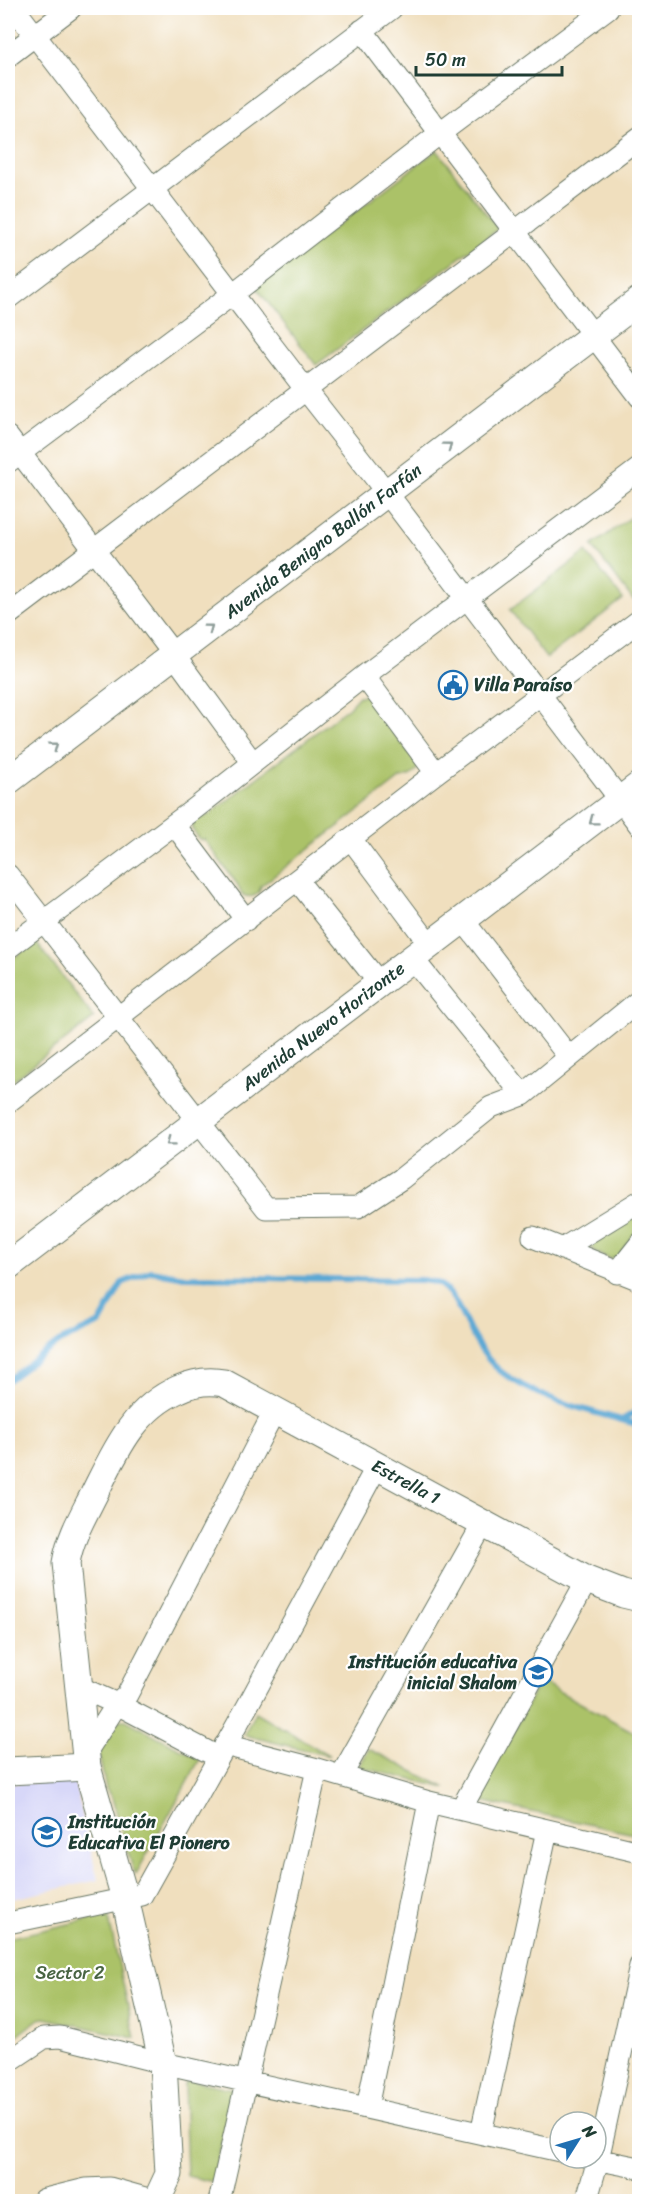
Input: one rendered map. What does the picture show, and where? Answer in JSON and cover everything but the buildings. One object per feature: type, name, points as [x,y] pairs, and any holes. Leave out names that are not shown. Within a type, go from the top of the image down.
[{"type":"street","points":[[14,8],[540,696],[629,793],[639,826]]},
{"type":"street","points":[[8,56],[71,8]]},
{"type":"street","points":[[8,298],[392,8]]},
{"type":"street","points":[[253,763],[93,550],[11,451],[234,293],[439,134],[608,8]]},
{"type":"street","points":[[362,30],[512,232],[639,397]]},
{"type":"street","points":[[8,615],[639,137]]},
{"type":"street","name":"Avenida Benigno Ballón Farfán","points":[[8,781],[639,300]]},
{"type":"street","points":[[8,948],[174,824],[364,676],[639,468]]},
{"type":"street","points":[[8,1102],[639,620]]},
{"type":"street","points":[[364,676],[436,773]]},
{"type":"street","name":"Avenida Nuevo Horizonte","points":[[8,1266],[629,793]]},
{"type":"street","points":[[174,824],[246,920]]},
{"type":"street","points":[[351,839],[421,952],[523,1095]]},
{"type":"street","points":[[8,875],[266,1208],[358,1208],[401,1179],[491,1107],[523,1095],[639,1000]]},
{"type":"street","points":[[297,880],[380,984]]},
{"type":"street","points":[[463,920],[568,1056]]},
{"type":"street","points":[[562,1249],[639,1201]]},
{"type":"street","points":[[533,1237],[639,1280]]},
{"type":"street","points":[[617,1272],[639,1244]]},
{"type":"street","name":"Estrella 1","points":[[156,2202],[169,2174],[163,2063],[125,1898],[86,1760],[66,1563],[69,1547],[119,1445],[144,1413],[171,1393],[190,1385],[213,1381],[224,1383],[587,1580],[639,1598]]},
{"type":"street","points":[[8,1771],[86,1760],[117,1704],[128,1695],[275,1410]]},
{"type":"street","points":[[8,1923],[142,1895],[377,1466]]},
{"type":"street","points":[[341,1776],[483,1524]]},
{"type":"street","points":[[461,1809],[587,1580]]},
{"type":"street","points":[[77,1686],[221,1751],[317,1769],[429,1802],[639,1852]]},
{"type":"street","points":[[219,2202],[317,1769]]},
{"type":"street","points":[[367,2108],[429,1802]]},
{"type":"street","points":[[482,2133],[547,1830]]},
{"type":"street","points":[[605,2110],[639,1966]]},
{"type":"street","points":[[8,2062],[32,2045],[52,2036],[163,2063],[548,2148]]},
{"type":"street","points":[[608,2162],[639,2168]]},
{"type":"street","points":[[586,2202],[592,2170]]},
{"type":"street","points":[[45,2202],[86,2192],[109,2191],[148,2202]]},
{"type":"shaded area","name":"Institución Educativa El Pionero","points":[[74,1780],[98,1880],[8,1900],[8,1784]]},
{"type":"green space","points":[[437,150],[498,229],[316,365],[256,287]]},
{"type":"green space","points":[[639,511],[639,595],[633,600],[592,546]]},
{"type":"green space","points":[[586,552],[623,599],[546,658],[510,610]]},
{"type":"green space","points":[[365,695],[419,765],[416,771],[410,776],[401,778],[261,886],[256,894],[242,895],[237,884],[204,839],[200,840],[192,829],[194,820],[200,815],[205,817],[210,814],[349,707],[359,696]]},
{"type":"green space","points":[[35,941],[94,1018],[8,1084],[8,963]]},
{"type":"green space","points":[[639,1213],[639,1227],[618,1257],[610,1259],[595,1252],[591,1244],[593,1241]]},
{"type":"green space","points":[[540,1681],[639,1735],[639,1835],[476,1800]]},
{"type":"green space","points":[[255,1712],[330,1756],[244,1735]]},
{"type":"green space","points":[[126,1720],[200,1759],[136,1874],[112,1798],[106,1789],[99,1755],[117,1721]]},
{"type":"green space","points":[[369,1749],[446,1788],[359,1767]]},
{"type":"green space","name":"Sector 2","points":[[108,1915],[135,2038],[45,2018],[39,2019],[8,2042],[8,1938]]},
{"type":"green space","points":[[189,2080],[233,2089],[213,2182],[187,2176],[184,2084]]},
{"type":"waterway","points":[[8,1380],[59,1342],[100,1323],[122,1283],[151,1271],[185,1277],[422,1280],[437,1283],[448,1292],[484,1353],[499,1370],[527,1388],[558,1401],[622,1420],[640,1409]]},
{"type":"waterway","points":[[622,1420],[640,1425]]},
{"type":"place","name":"Villa Paraíso","points":[[453,685]]},
{"type":"place","name":"Institución educativa inicial Shalom","points":[[538,1672]]},
{"type":"place","name":"Institución Educativa El Pionero","points":[[47,1832]]}]
